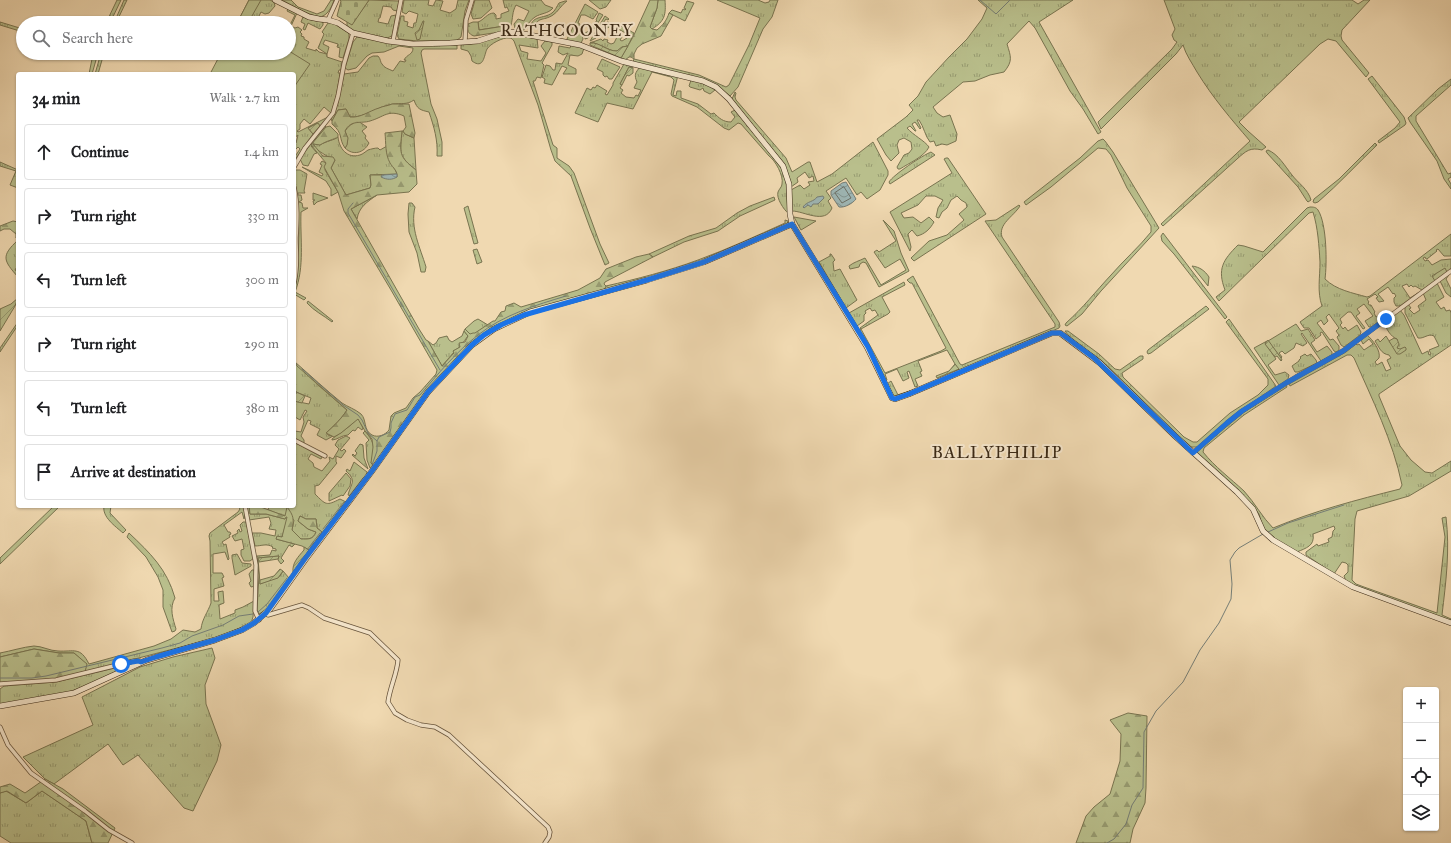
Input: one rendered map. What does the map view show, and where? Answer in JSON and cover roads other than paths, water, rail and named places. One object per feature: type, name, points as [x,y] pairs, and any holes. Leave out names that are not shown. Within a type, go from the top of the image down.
[{"type":"street","points":[[275,0],[309,17],[338,23],[353,33],[393,41],[419,44],[465,42],[478,41],[506,32],[527,34],[584,46],[621,61],[710,83],[728,98],[783,166],[789,184],[790,214],[792,224],[868,347],[892,398],[895,399],[909,394],[1052,333],[1060,333],[1105,367],[1193,453],[1250,504],[1262,529],[1273,540],[1353,587],[1451,623]]},
{"type":"street","points":[[328,20],[337,0]]},
{"type":"street","points":[[393,41],[401,0]]},
{"type":"street","points":[[465,42],[466,20],[472,0]]},
{"type":"street","points":[[296,164],[305,148],[333,113],[344,64],[353,33]]},
{"type":"street","points":[[296,198],[296,270]]},
{"type":"street","points":[[0,706],[74,693],[141,662],[220,638],[249,626],[259,620],[266,613],[304,560],[372,471],[428,392],[472,345],[484,335],[501,325],[524,315],[704,262],[792,224]]},
{"type":"street","points":[[1193,453],[1242,411],[1286,383],[1343,351],[1451,271]]},
{"type":"street","points":[[296,441],[324,456]]},
{"type":"street","points":[[245,508],[256,565],[255,611],[259,620]]},
{"type":"street","points":[[266,613],[268,615],[302,605],[324,618],[370,633],[398,660],[397,670],[390,687],[388,702],[395,713],[414,723],[435,727],[449,735],[548,827],[550,832],[545,843]]},
{"type":"street","points":[[0,684],[18,684],[56,680],[134,661],[141,662]]},
{"type":"street","points":[[0,727],[8,745],[31,773],[109,830],[132,843]]},
{"type":"water","points":[[397,174],[397,177],[391,179],[381,177],[382,175]]},
{"type":"water","points":[[846,182],[856,199],[849,205],[839,207],[831,195],[831,191],[842,183]]},
{"type":"water","points":[[823,196],[824,198],[818,204],[813,204],[811,207],[808,205],[804,208],[803,207],[817,197]]},
{"type":"waterway","points":[[980,0],[996,14],[1010,0]]},
{"type":"waterway","points":[[353,203],[348,209],[348,213],[440,370]]},
{"type":"waterway","points":[[372,465],[377,451],[377,441],[379,437],[390,432],[391,423],[395,414],[407,410],[415,397],[420,395],[462,349],[478,335],[509,316],[566,296]]},
{"type":"waterway","points":[[302,369],[343,405],[358,415],[368,433],[377,441]]},
{"type":"waterway","points":[[350,495],[363,478]]},
{"type":"waterway","points":[[323,529],[344,502]]},
{"type":"waterway","points":[[1268,532],[1288,523],[1344,505]]},
{"type":"waterway","points":[[307,550],[320,533]]},
{"type":"waterway","points":[[1107,843],[1114,839],[1126,824],[1132,805],[1143,788],[1144,732],[1156,711],[1183,682],[1200,650],[1219,623],[1231,599],[1232,584],[1230,560],[1239,548],[1263,534]]},
{"type":"waterway","points":[[258,612],[267,604],[287,578]]},
{"type":"waterway","points":[[0,678],[32,678],[46,676],[162,648],[180,643],[192,636],[223,625],[239,616],[253,614]]},
{"type":"district","name":"RATHCOONEY","points":[[567,30]]},
{"type":"district","name":"BALLYPHILIP","points":[[997,452]]}]
